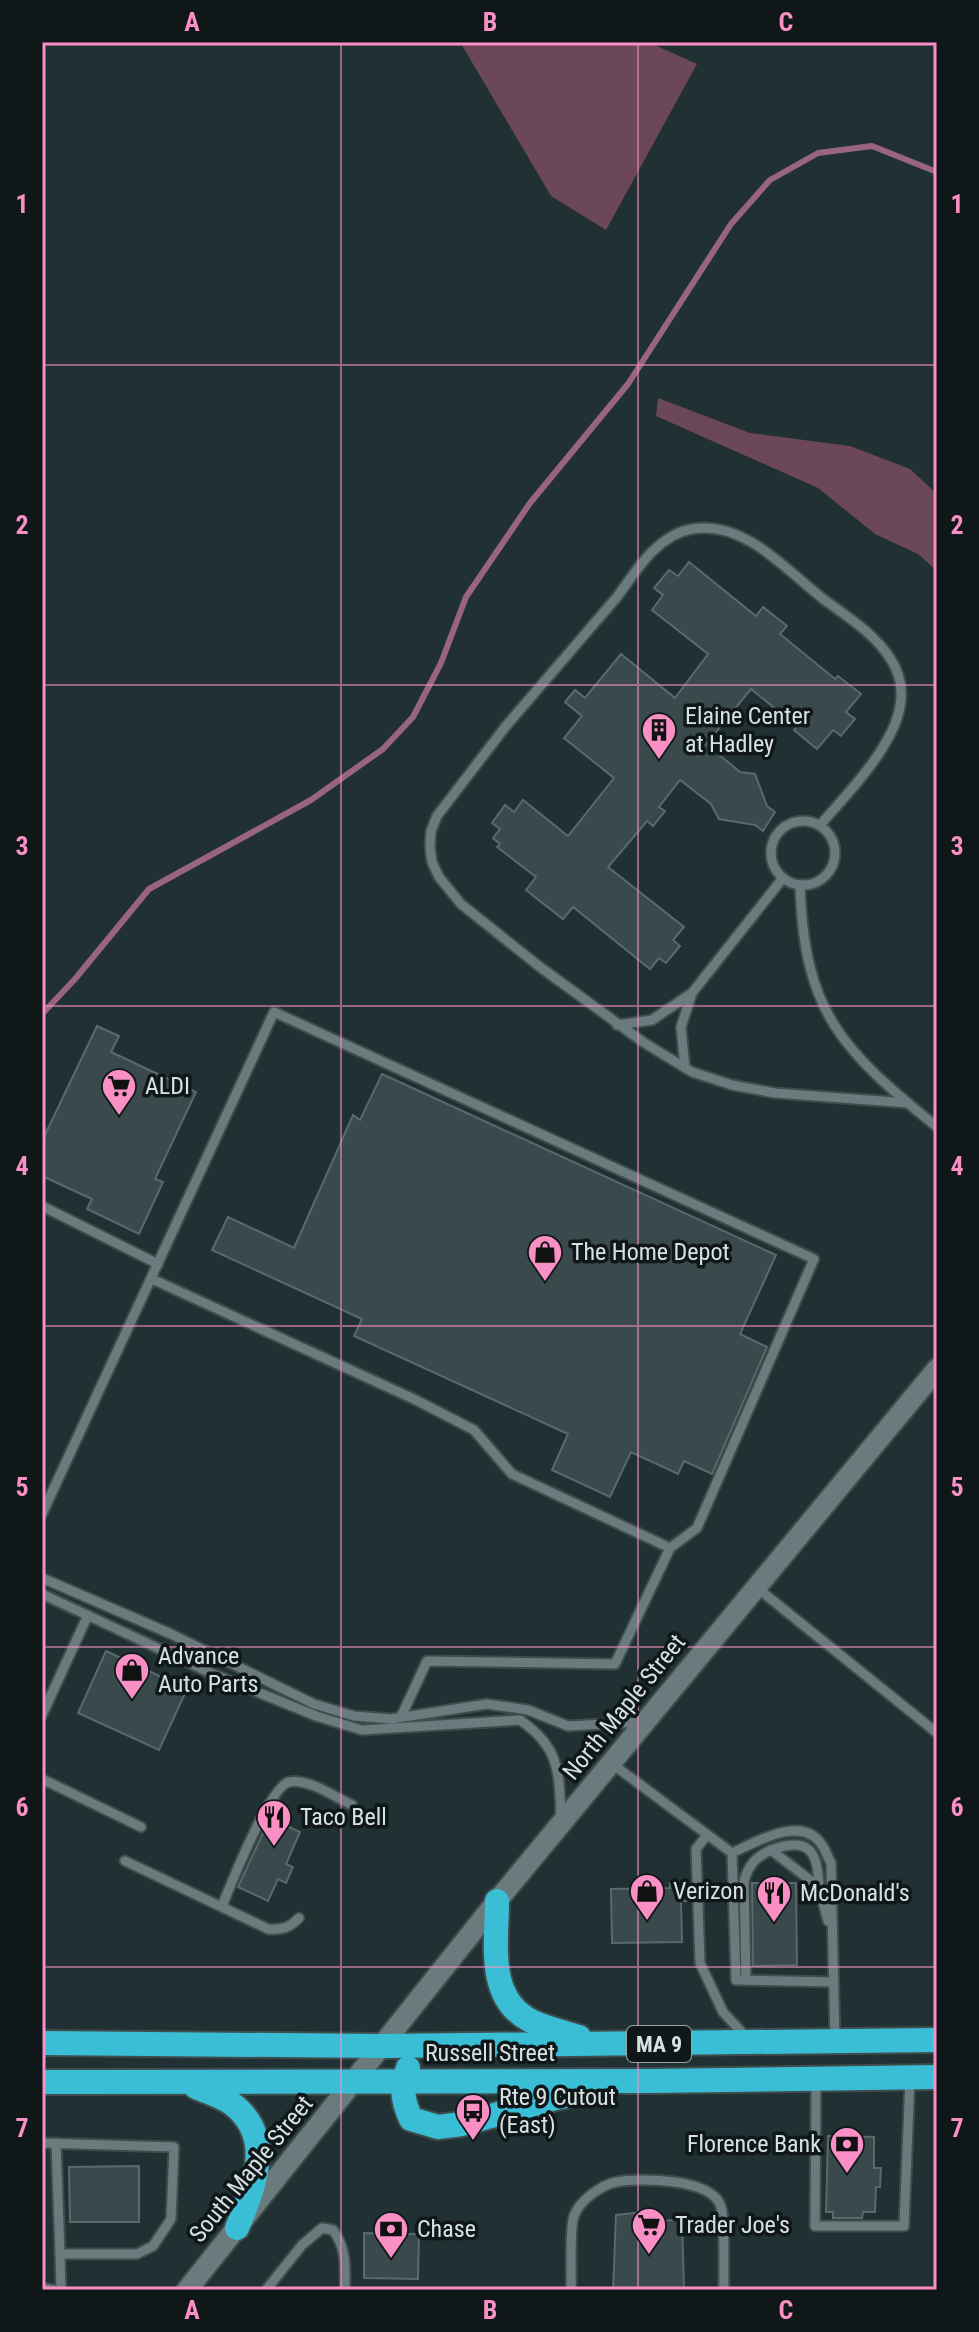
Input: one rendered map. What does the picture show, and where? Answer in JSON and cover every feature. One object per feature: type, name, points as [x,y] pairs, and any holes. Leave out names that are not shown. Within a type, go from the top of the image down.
[{"type":"highway","points":[[497,1901],[497,1976],[513,2008],[534,2022],[601,2044]]},
{"type":"highway","name":"Russell Street","points":[[42,2043],[382,2046],[937,2040]]},
{"type":"highway","points":[[422,2045],[409,2064],[403,2081],[402,2102],[411,2119],[438,2127],[462,2124],[556,2098],[649,2081]]},
{"type":"highway","name":"Russell Street","points":[[42,2082],[937,2077]]},
{"type":"highway","points":[[187,2083],[230,2102],[245,2118],[254,2135],[259,2159],[255,2186],[237,2228]]},
{"type":"main road","name":"North Maple Street","points":[[355,2080],[497,1901],[937,1369]]},
{"type":"main road","name":"South Maple Street","points":[[187,2290],[355,2080]]},
{"type":"lane","points":[[820,825],[862,775],[893,730],[901,700],[896,667],[860,626],[768,553],[739,536],[713,528],[677,533],[649,556],[600,618],[506,726],[437,816],[430,839],[435,869],[461,904],[617,1025],[685,1068],[753,1090],[833,1100],[908,1103]]},
{"type":"lane","points":[[807,821],[820,825],[833,840],[835,860],[825,877],[800,885],[783,878],[771,854],[777,834],[794,822],[807,821]]},
{"type":"lane","points":[[617,1025],[652,1020],[692,993],[783,878]]},
{"type":"lane","points":[[800,885],[807,959],[822,1004],[835,1029],[858,1058],[937,1127]]},
{"type":"lane","points":[[685,1068],[681,1027],[692,993]]},
{"type":"lane","points":[[42,1514],[274,1012],[814,1259],[697,1528],[670,1548],[615,1664],[427,1661],[401,1717]]},
{"type":"lane","points":[[42,1206],[158,1264]]},
{"type":"lane","points":[[152,1279],[416,1400],[474,1430],[512,1474],[670,1548]]},
{"type":"lane","points":[[42,1578],[171,1634],[314,1704],[354,1716],[391,1719],[487,1704],[528,1710],[568,1726],[645,1721]]},
{"type":"lane","points":[[756,1587],[937,1733]]},
{"type":"lane","points":[[42,1594],[213,1674],[316,1716],[362,1730],[520,1720],[536,1731],[559,1769],[562,1823]]},
{"type":"lane","points":[[42,1715],[88,1615]]},
{"type":"lane","points":[[611,1763],[732,1853]]},
{"type":"lane","points":[[42,1779],[141,1827]]},
{"type":"lane","points":[[222,1906],[280,1785],[302,1782],[352,1805]]},
{"type":"lane","points":[[732,1853],[776,1833],[801,1832],[821,1842],[831,1863],[835,2042]]},
{"type":"lane","points":[[707,1835],[696,1849],[700,1963],[723,2012],[752,2043]]},
{"type":"lane","points":[[746,1980],[744,1881],[747,1869],[758,1856],[790,1843],[812,1852],[819,1864],[819,1887],[832,1936]]},
{"type":"lane","points":[[771,1850],[819,1887]]},
{"type":"lane","points":[[732,1853],[736,1980],[833,1982]]},
{"type":"lane","points":[[125,1861],[268,1929],[280,1930],[291,1926],[299,1918]]},
{"type":"lane","points":[[816,2079],[815,2226],[904,2226],[910,2077]]},
{"type":"lane","points":[[42,2143],[174,2147],[171,2219],[153,2246],[137,2254],[60,2254]]},
{"type":"lane","points":[[56,2143],[61,2290]]},
{"type":"lane","points":[[571,2290],[573,2216],[580,2205],[602,2187],[616,2182],[678,2182],[699,2186],[712,2194],[721,2205],[724,2290]]},
{"type":"lane","points":[[266,2290],[302,2245],[322,2228],[333,2230],[340,2239],[346,2256],[345,2290]]},
{"type":"lane","points":[[42,2288],[54,2290]]},
{"type":"shaded area","points":[[460,42],[648,42],[697,64],[606,230],[551,196]]},
{"type":"shaded area","points":[[658,398],[750,433],[850,446],[910,469],[937,494],[937,571],[918,554],[875,534],[818,488],[656,416]]},
{"type":"building","name":"Elaine Center at Hadley","points":[[689,562],[756,616],[763,607],[787,626],[780,634],[835,679],[838,676],[861,694],[846,712],[855,719],[841,736],[833,730],[817,749],[794,730],[797,726],[751,689],[706,744],[740,772],[755,774],[767,806],[775,812],[763,831],[755,825],[719,819],[711,804],[680,780],[659,807],[665,811],[653,826],[647,821],[608,867],[684,927],[673,940],[680,946],[666,963],[659,958],[650,969],[573,907],[563,919],[526,890],[536,877],[497,847],[500,844],[493,838],[500,829],[492,823],[505,805],[514,812],[523,800],[568,836],[614,778],[564,738],[582,716],[565,702],[575,690],[585,698],[621,654],[675,698],[708,654],[652,610],[663,595],[654,588],[669,570],[678,576]]},
{"type":"building","name":"ALDI","points":[[97,1026],[119,1036],[111,1052],[196,1092],[155,1179],[163,1182],[139,1234],[87,1209],[92,1199],[42,1176],[42,1141]]},
{"type":"building","name":"The Home Depot","points":[[382,1074],[776,1255],[740,1334],[767,1347],[712,1474],[684,1461],[678,1474],[631,1452],[610,1497],[552,1470],[568,1434],[354,1336],[362,1319],[212,1250],[228,1217],[294,1248],[353,1115],[360,1120]]},
{"type":"building","name":"Advance Auto Parts","points":[[106,1651],[187,1689],[159,1750],[78,1713]]},
{"type":"building","name":"Taco Bell","points":[[270,1818],[300,1832],[286,1864],[293,1867],[286,1883],[278,1879],[268,1901],[238,1887]]},
{"type":"building","name":"Verizon","points":[[687,1882],[687,1901],[681,1901],[682,1942],[612,1943],[611,1889],[670,1888],[670,1883]]},
{"type":"building","name":"McDonald's","points":[[752,1883],[796,1883],[797,1965],[753,1966]]},
{"type":"building","points":[[828,2136],[874,2137],[874,2168],[881,2168],[875,2212],[863,2212],[862,2218],[833,2218],[833,2212],[826,2212]]},
{"type":"building","points":[[139,2166],[139,2222],[70,2222],[69,2167]]},
{"type":"building","name":"Trader Joe's","points":[[644,2212],[644,2221],[682,2220],[684,2290],[613,2290],[616,2215]]},
{"type":"building","points":[[364,2233],[419,2234],[418,2279],[364,2278]]},
{"type":"waterway","points":[[42,1014],[149,889],[311,800],[383,749],[413,717],[441,663],[466,597],[530,503],[628,384],[731,224],[770,180],[818,153],[872,146],[937,172]]},
{"type":"place","name":"Elaine Center at Hadley","points":[[659,761]]},
{"type":"place","name":"ALDI","points":[[119,1117]]},
{"type":"place","name":"The Home Depot","points":[[545,1283]]},
{"type":"place","name":"Advance Auto Parts","points":[[132,1701]]},
{"type":"place","name":"Taco Bell","points":[[274,1848]]},
{"type":"place","name":"Verizon","points":[[647,1922]]},
{"type":"place","name":"McDonald's","points":[[774,1924]]},
{"type":"place","name":"Rte 9 Cutout (East)","points":[[473,2142]]},
{"type":"place","name":"Florence Bank","points":[[847,2175]]},
{"type":"place","name":"Trader Joe's","points":[[649,2256]]},
{"type":"place","name":"Chase","points":[[391,2260]]}]
